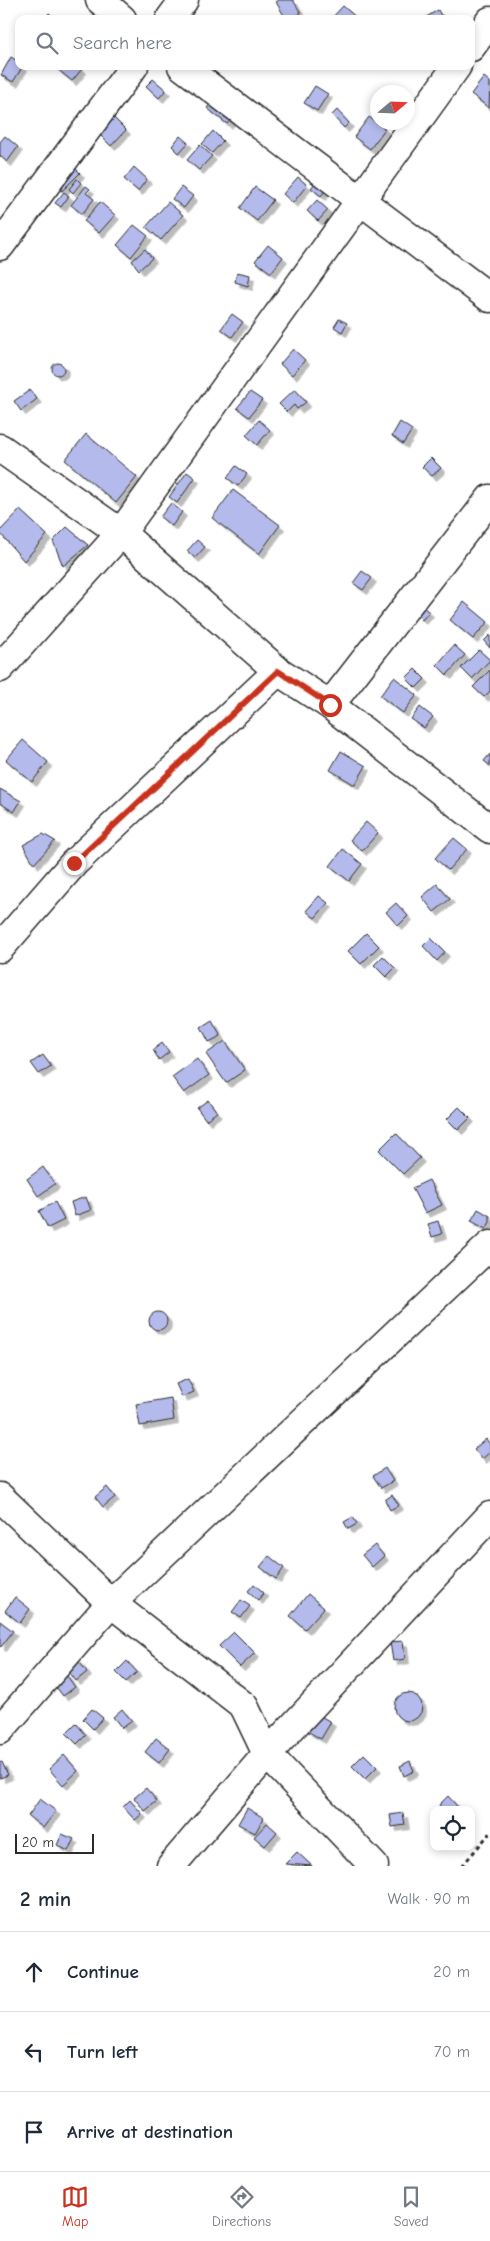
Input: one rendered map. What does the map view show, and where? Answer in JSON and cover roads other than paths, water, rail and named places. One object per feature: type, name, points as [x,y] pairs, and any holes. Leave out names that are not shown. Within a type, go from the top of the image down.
[{"type":"street","points":[[100,0],[117,15]]},
{"type":"street","points":[[173,15],[184,0]]},
{"type":"street","points":[[475,42],[490,21]]},
{"type":"street","points":[[0,246],[131,70]]},
{"type":"street","points":[[187,70],[490,298]]},
{"type":"street","points":[[0,668],[121,533],[454,70]]},
{"type":"street","points":[[0,448],[121,533],[278,671],[330,705],[490,829]]},
{"type":"street","points":[[330,705],[490,499]]},
{"type":"street","points":[[4,934],[74,863],[278,671]]},
{"type":"street","points":[[0,1730],[111,1603],[490,1245]]},
{"type":"street","points":[[0,1497],[111,1603],[244,1706],[266,1754],[374,1866]]},
{"type":"street","points":[[170,1866],[266,1754],[490,1516]]}]
